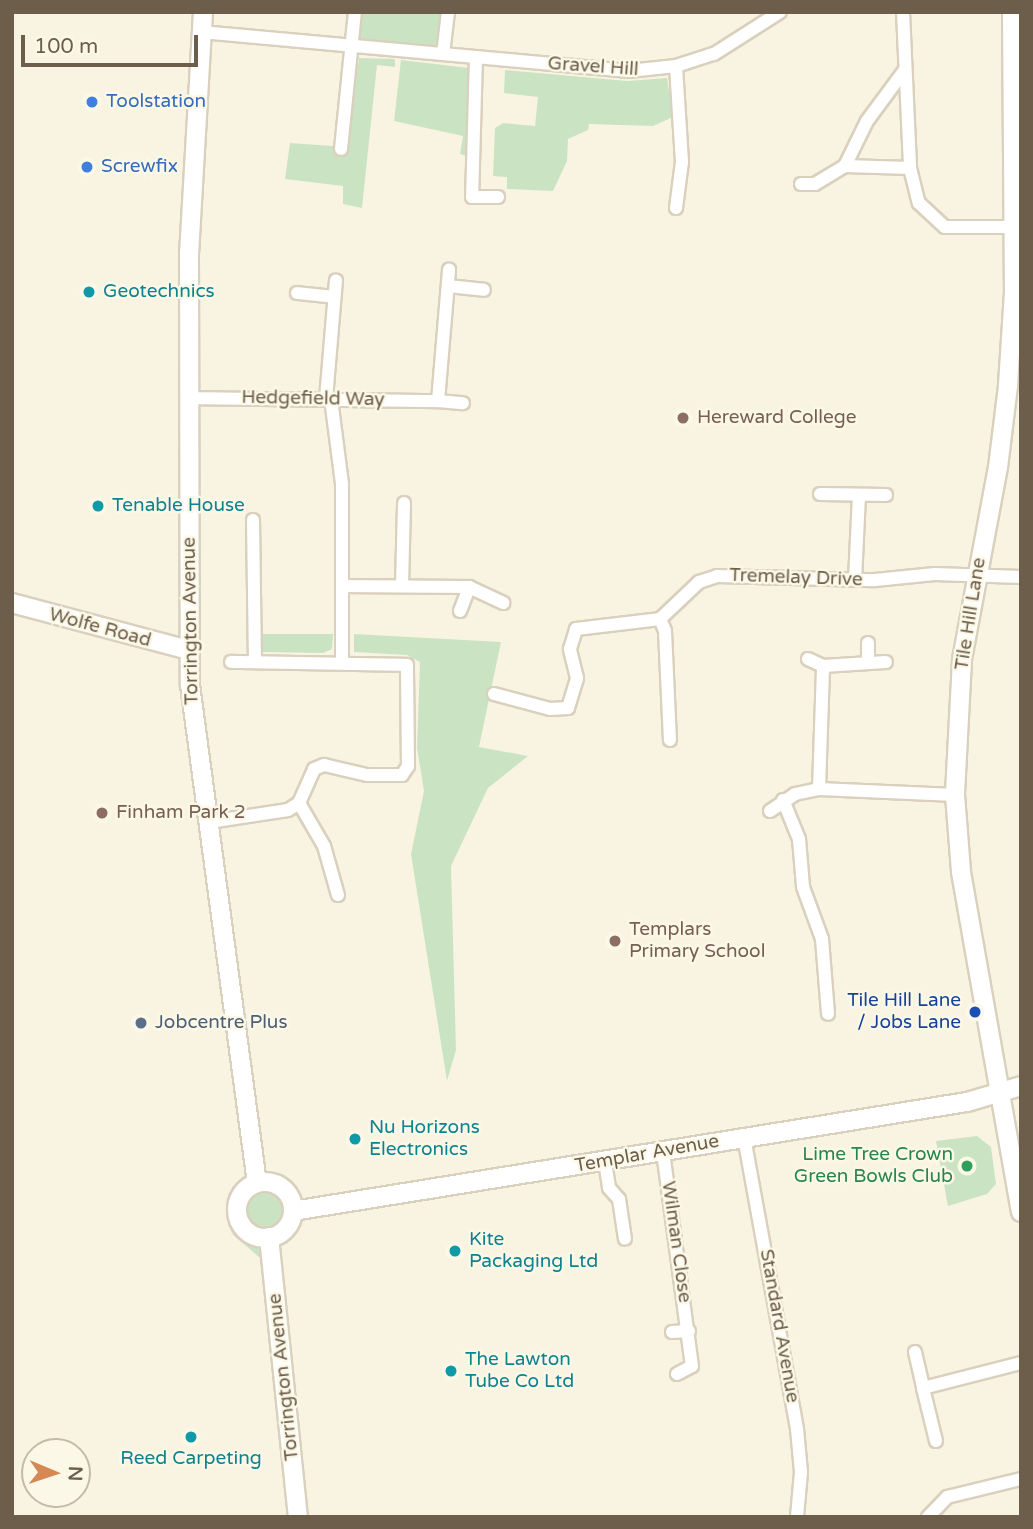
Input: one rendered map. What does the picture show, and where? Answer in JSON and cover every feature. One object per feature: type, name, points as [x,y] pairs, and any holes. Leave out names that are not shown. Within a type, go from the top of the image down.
[{"type":"street","name":"Torrington Avenue","points":[[203,12],[187,398],[189,650],[196,742],[257,1183]]},
{"type":"street","points":[[341,149],[355,12]]},
{"type":"street","points":[[443,54],[448,12]]},
{"type":"street","name":"Gravel Hill","points":[[201,32],[629,71],[676,66],[728,48],[780,12]]},
{"type":"street","points":[[903,12],[910,168],[919,203],[945,227],[1014,227]]},
{"type":"street","name":"Tile Hill Lane","points":[[1012,12],[1014,386],[974,579],[956,718],[956,795],[961,872],[1021,1212]]},
{"type":"street","points":[[476,57],[472,197],[499,197]]},
{"type":"street","points":[[676,66],[682,162],[676,208]]},
{"type":"street","points":[[845,166],[867,121],[904,71]]},
{"type":"street","points":[[802,184],[815,184],[845,166],[910,168]]},
{"type":"street","points":[[438,401],[449,269]]},
{"type":"street","points":[[336,280],[329,399],[342,484],[342,662]]},
{"type":"street","points":[[448,286],[484,290]]},
{"type":"street","points":[[297,293],[333,297]]},
{"type":"street","name":"Hedgefield Way","points":[[187,398],[463,403]]},
{"type":"street","points":[[820,494],[886,495]]},
{"type":"street","points":[[855,580],[859,495]]},
{"type":"street","points":[[402,586],[404,503]]},
{"type":"street","points":[[253,520],[255,661]]},
{"type":"street","name":"Tremelay Drive","points":[[660,619],[699,582],[717,576],[855,580],[935,574],[974,579],[1021,577]]},
{"type":"street","points":[[342,586],[469,587],[504,603]]},
{"type":"street","points":[[460,611],[469,587]]},
{"type":"street","name":"Wolfe Road","points":[[12,603],[189,650]]},
{"type":"street","points":[[494,694],[550,709],[568,708],[576,678],[570,649],[576,629],[591,625],[660,619],[665,631],[670,740]]},
{"type":"street","points":[[868,643],[868,660]]},
{"type":"street","points":[[808,659],[823,666],[868,660],[886,662]]},
{"type":"street","points":[[208,822],[267,816],[299,803],[314,769],[324,765],[367,775],[402,775],[408,766],[407,665],[231,662]]},
{"type":"street","points":[[819,789],[823,666]]},
{"type":"street","points":[[769,811],[783,800],[819,789],[956,795]]},
{"type":"street","points":[[783,800],[799,839],[803,887],[822,939],[828,1014]]},
{"type":"street","points":[[299,803],[324,846],[338,895]]},
{"type":"street","name":"Templar Avenue","points":[[293,1211],[967,1102],[1021,1086]]},
{"type":"street","name":"Standard Avenue","points":[[744,1138],[797,1429],[801,1472],[797,1517]]},
{"type":"street","name":"Wilman Close","points":[[663,1152],[692,1366],[677,1374]]},
{"type":"street","points":[[605,1162],[609,1188],[619,1199],[625,1239]]},
{"type":"street","points":[[257,1183],[281,1187],[293,1211],[284,1230],[270,1237],[248,1231],[238,1213],[245,1191],[257,1183]]},
{"type":"street","name":"Torrington Avenue","points":[[270,1237],[298,1517]]},
{"type":"street","name":"Wilman Close","points":[[672,1332],[689,1331]]},
{"type":"street","points":[[915,1352],[936,1441]]},
{"type":"street","points":[[923,1388],[1021,1363]]},
{"type":"street","points":[[928,1517],[947,1497],[1021,1479]]},
{"type":"green space","points":[[356,12],[443,12],[440,40],[434,46],[355,38]]},
{"type":"green space","points":[[359,58],[395,59],[395,67],[377,65],[362,208],[343,204],[343,186],[285,179],[290,143],[347,147]]},
{"type":"green space","points":[[401,60],[469,68],[470,157],[460,154],[463,136],[394,121]]},
{"type":"green space","points":[[505,70],[627,81],[667,78],[673,117],[653,126],[589,124],[588,130],[568,139],[567,161],[553,191],[507,189],[507,177],[493,176],[495,128],[503,123],[535,126],[538,97],[504,93]]},
{"type":"green space","points":[[261,634],[333,634],[332,649],[323,653],[263,652]]},
{"type":"green space","points":[[354,634],[501,642],[479,747],[528,756],[488,788],[451,866],[456,1050],[447,1081],[411,854],[424,791],[417,748],[420,662],[407,655],[354,652]]},
{"type":"green space","name":"Lime Tree Crown Green Bowls Club","points":[[977,1136],[991,1147],[996,1184],[987,1194],[948,1206],[936,1141]]},
{"type":"green space","points":[[265,1190],[280,1196],[286,1211],[280,1226],[265,1232],[250,1226],[244,1211],[250,1196]]},
{"type":"green space","points":[[230,1232],[263,1251],[273,1351],[270,1354],[260,1258]]},
{"type":"place","name":"Toolstation","points":[[92,102]]},
{"type":"place","name":"Screwfix","points":[[87,167]]},
{"type":"place","name":"Geotechnics","points":[[89,292]]},
{"type":"place","name":"Hereward College","points":[[683,418]]},
{"type":"place","name":"Tenable House","points":[[98,506]]},
{"type":"place","name":"Finham Park 2","points":[[102,813]]},
{"type":"place","name":"Templars Primary School","points":[[615,941]]},
{"type":"place","name":"Tile Hill Lane / Jobs Lane","points":[[975,1012]]},
{"type":"place","name":"Jobcentre Plus","points":[[141,1023]]},
{"type":"place","name":"Nu Horizons Electronics","points":[[355,1139]]},
{"type":"place","name":"Lime Tree Crown Green Bowls Club","points":[[967,1166]]},
{"type":"place","name":"Kite Packaging Ltd","points":[[455,1251]]},
{"type":"place","name":"The Lawton Tube Co Ltd","points":[[451,1371]]},
{"type":"place","name":"Reed Carpeting","points":[[191,1437]]}]
